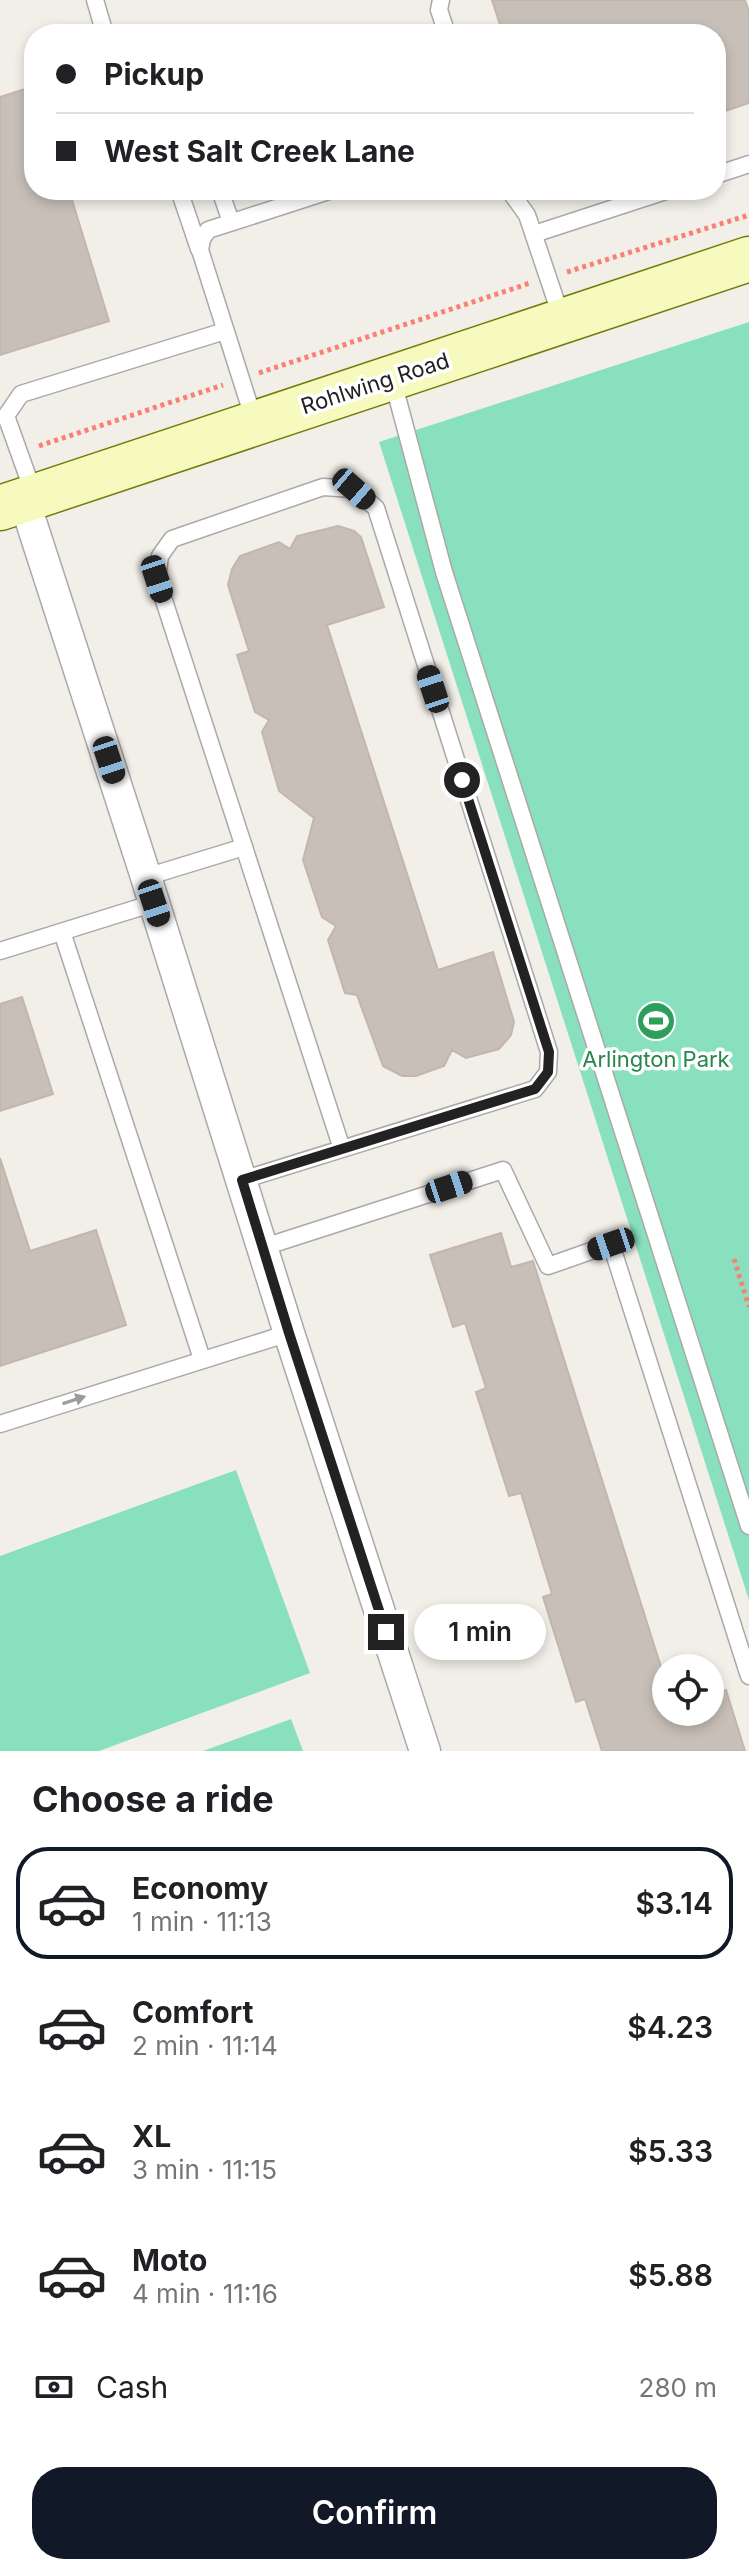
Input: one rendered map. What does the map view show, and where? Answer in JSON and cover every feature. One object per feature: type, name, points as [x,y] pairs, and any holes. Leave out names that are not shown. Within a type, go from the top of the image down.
[{"type":"main road","name":"Rohlwing Road","points":[[20,502],[749,259]]},
{"type":"street","points":[[20,502],[150,890],[425,1751]]},
{"type":"lane","points":[[95,0],[102,24]]},
{"type":"lane","points":[[441,0],[439,10],[444,24]]},
{"type":"lane","points":[[726,172],[749,164]]},
{"type":"lane","points":[[182,200],[255,423]]},
{"type":"lane","points":[[223,200],[231,222]]},
{"type":"lane","points":[[200,250],[208,230],[300,200]]},
{"type":"lane","points":[[516,200],[527,215],[562,321]]},
{"type":"lane","points":[[534,234],[638,200]]},
{"type":"lane","points":[[20,502],[19,452],[6,416],[21,394],[225,331]]},
{"type":"lane","points":[[392,378],[444,572],[749,1526]]},
{"type":"lane","points":[[242,1180],[342,1149],[535,1089],[548,1072],[549,1052],[376,508],[354,489],[323,487],[172,539],[160,556],[157,579],[342,1149]]},
{"type":"lane","points":[[0,951],[62,932],[244,847]]},
{"type":"lane","points":[[62,932],[202,1359]]},
{"type":"lane","points":[[264,1247],[503,1170],[548,1266],[611,1244],[749,1676]]},
{"type":"lane","points":[[0,1424],[289,1333]]},
{"type":"path","points":[[19,452],[749,215]]},
{"type":"path","points":[[734,1259],[749,1307]]},
{"type":"green space","name":"Arlington Park","points":[[749,322],[749,1600],[379,442]]},
{"type":"green space","points":[[236,1470],[310,1673],[99,1751],[0,1751],[0,1556]]},
{"type":"green space","points":[[291,1719],[303,1751],[203,1751]]},
{"type":"building","points":[[492,0],[745,0],[749,12],[749,103],[726,111],[726,24],[500,24]]},
{"type":"building","points":[[24,89],[24,200],[72,200],[109,321],[0,355],[0,97]]},
{"type":"building","points":[[338,526],[361,537],[384,607],[327,625],[438,970],[493,952],[514,1022],[511,1035],[499,1049],[466,1058],[452,1050],[444,1066],[416,1076],[402,1076],[383,1066],[357,995],[345,993],[328,940],[336,926],[322,917],[303,860],[314,818],[279,791],[262,732],[269,720],[255,712],[237,655],[249,651],[228,585],[232,569],[240,556],[279,542],[290,549],[297,536]]},
{"type":"building","points":[[22,997],[53,1094],[0,1111],[0,1004]]},
{"type":"building","points":[[0,1158],[30,1251],[96,1230],[126,1325],[0,1366]]},
{"type":"building","points":[[501,1233],[511,1267],[533,1261],[657,1654],[652,1654],[652,1726],[724,1726],[726,1690],[745,1751],[602,1751],[585,1699],[576,1702],[543,1597],[552,1594],[521,1493],[509,1496],[476,1392],[486,1388],[465,1323],[453,1327],[430,1255]]},
{"type":"place","name":"Arlington Park","points":[[656,1021]]},
{"type":"route","points":[[386,1632],[242,1180],[535,1089],[548,1072],[549,1052],[462,780]]}]
